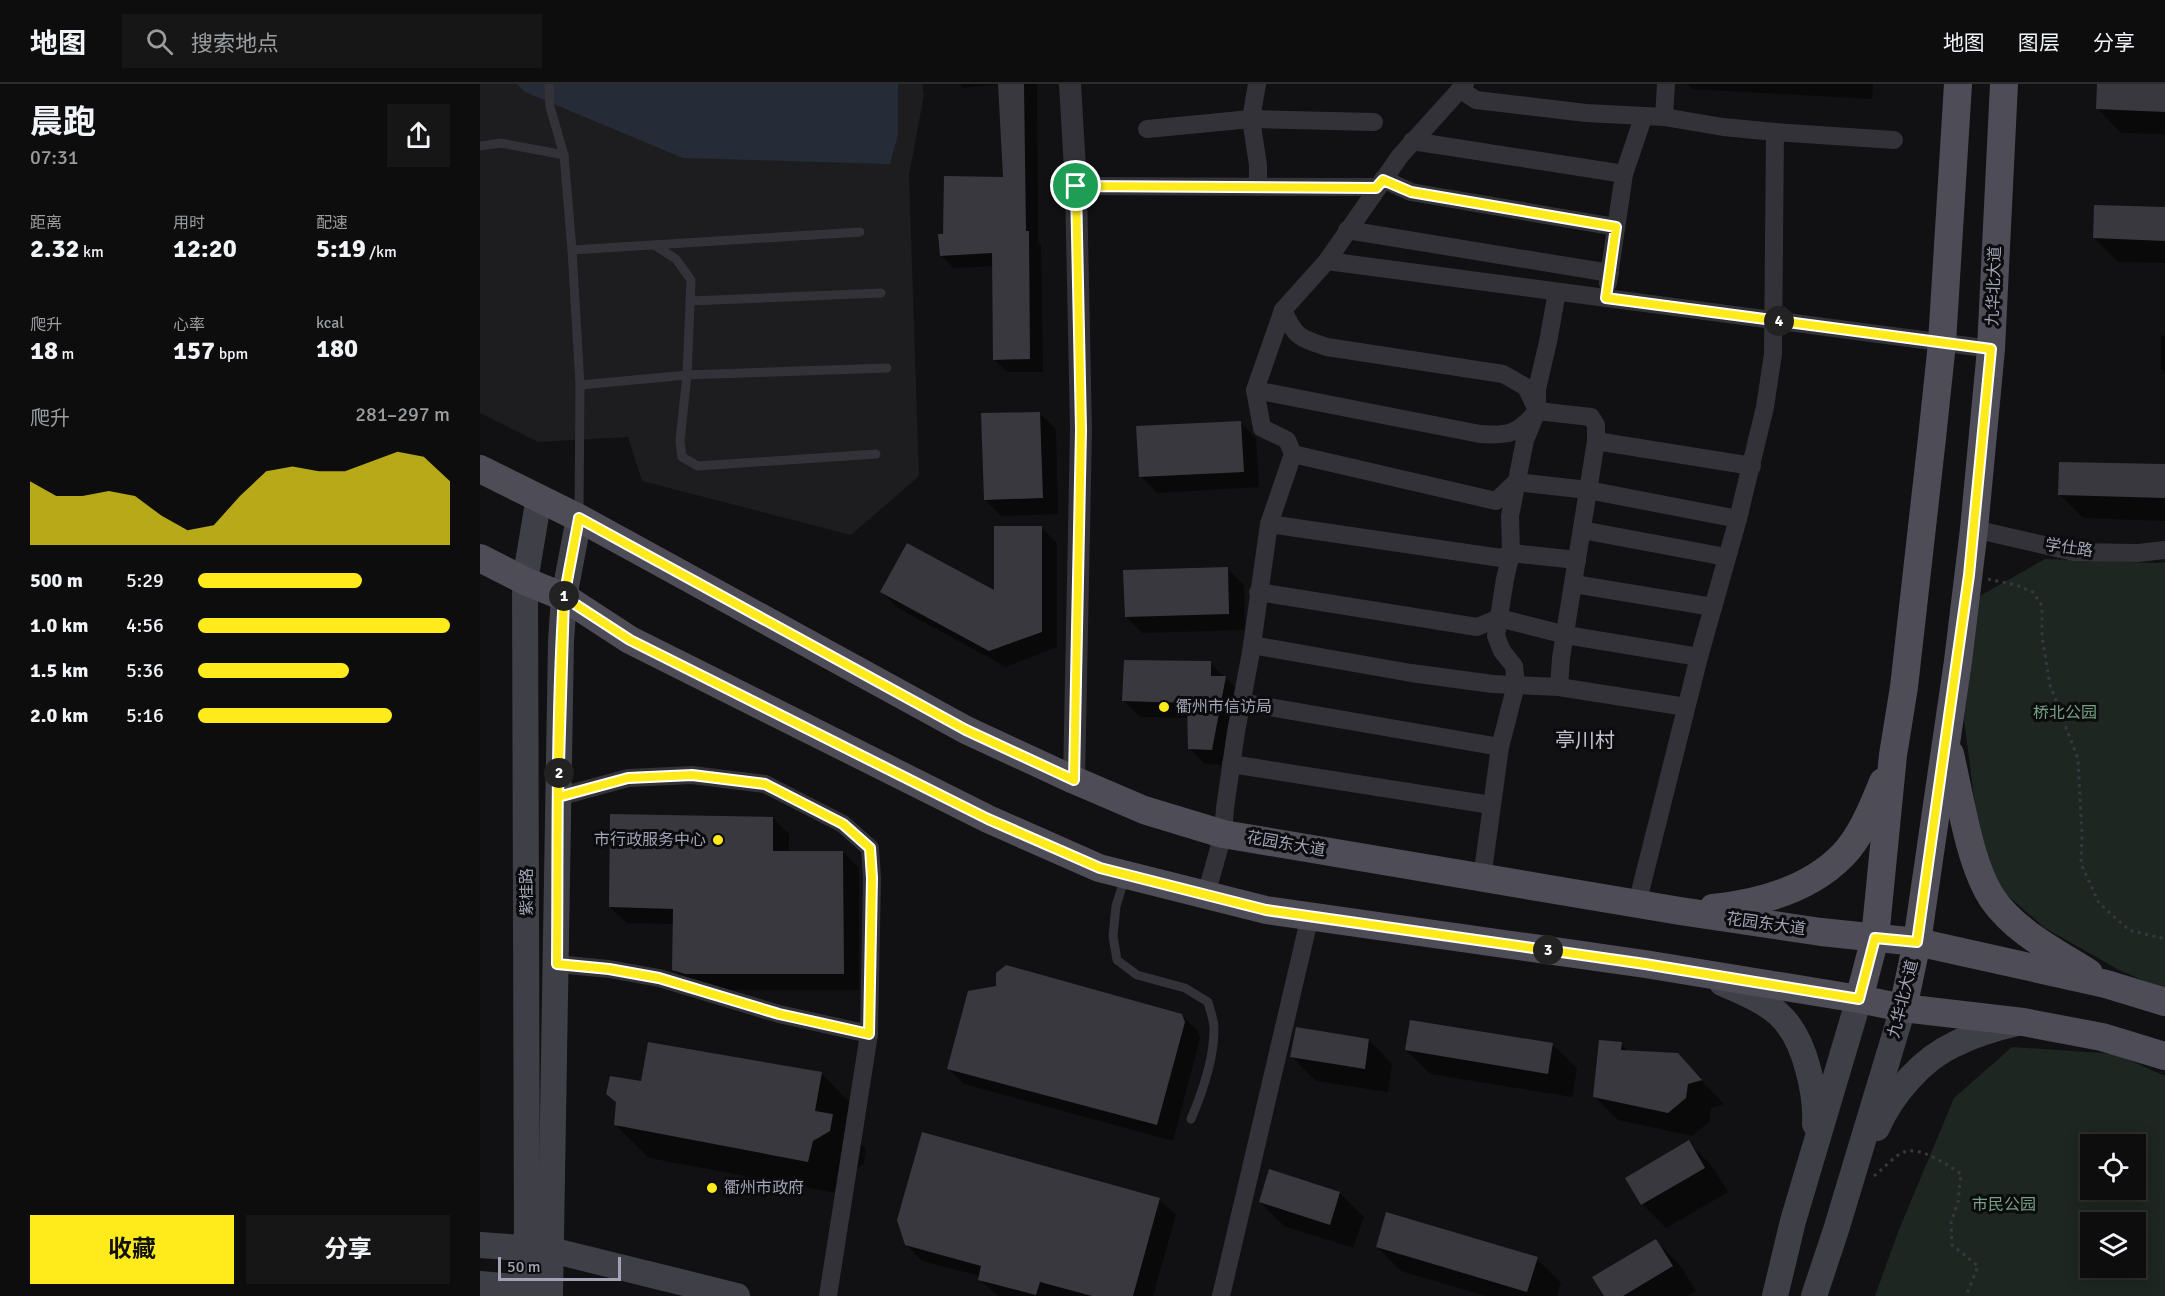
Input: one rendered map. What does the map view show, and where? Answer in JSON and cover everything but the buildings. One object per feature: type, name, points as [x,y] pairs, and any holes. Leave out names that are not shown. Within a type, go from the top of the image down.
[{"type":"main road","points":[[1775,1296],[1793,1221],[1875,938],[1893,754],[1904,687],[1942,343],[1958,84]]},
{"type":"main road","name":"九华北大道","points":[[1814,1296],[1903,1008],[1917,942],[1974,529],[1991,349],[2004,84]]},
{"type":"main road","name":"花园东大道","points":[[480,469],[579,518],[966,730],[1144,810],[1223,834],[1680,911],[1917,942],[2106,984],[2165,1002]]},
{"type":"main road","name":"紫桂路","points":[[539,497],[525,581],[539,1249],[554,1295]]},
{"type":"main road","name":"紫桂路","points":[[525,1288],[539,1249],[557,964],[558,797],[564,597],[579,518]]},
{"type":"main road","points":[[480,558],[525,581],[564,597],[630,640],[988,819],[1100,868],[1266,910],[1645,964],[1903,1008],[2023,1022],[2102,1037],[2165,1056]]},
{"type":"main road","points":[[1947,737],[1979,876],[1993,900],[2024,930],[2106,984]]},
{"type":"main road","points":[[1680,911],[1724,907],[1772,896],[1797,887],[1821,873],[1844,854],[1858,835],[1875,803],[1893,754]]},
{"type":"main road","points":[[1699,974],[1757,998],[1784,1018],[1798,1037],[1813,1087],[1816,1115],[1814,1150]]},
{"type":"main road","points":[[1844,1199],[1885,1108],[1926,1063],[1952,1045],[1984,1031],[2023,1022]]},
{"type":"main road","points":[[1760,1296],[1793,1221]]},
{"type":"main road","points":[[1823,1296],[1836,1230]]},
{"type":"main road","points":[[480,1245],[539,1249],[737,1296]]},
{"type":"main road","points":[[480,1284],[525,1288],[554,1295]]},
{"type":"street","points":[[1070,84],[1076,186],[1081,430],[1074,780]]},
{"type":"street","points":[[1257,84],[1251,119],[1258,165],[1258,187]]},
{"type":"street","points":[[1664,117],[1666,84]]},
{"type":"street","points":[[1206,895],[1223,834],[1231,764],[1252,645],[1269,524],[1293,454],[1287,440],[1262,428],[1255,390],[1282,310],[1327,261],[1412,141],[1463,86],[1476,100],[1643,118],[1664,117],[1723,127],[1775,132],[1894,140]]},
{"type":"street","points":[[1606,298],[1624,174],[1643,118]]},
{"type":"street","points":[[1147,129],[1251,119],[1374,122]]},
{"type":"street","points":[[1637,904],[1699,657],[1752,466],[1765,407],[1772,365],[1775,132]]},
{"type":"street","points":[[1412,141],[1624,174]]},
{"type":"street","points":[[1076,186],[1258,187],[1380,184],[1411,192],[1616,227]]},
{"type":"street","points":[[1347,230],[1610,273]]},
{"type":"street","points":[[1327,261],[1991,349]]},
{"type":"street","points":[[1482,878],[1500,747],[1516,685],[1514,666],[1502,651],[1496,636],[1511,553],[1510,516],[1525,440],[1537,411],[1537,389],[1557,292]]},
{"type":"street","points":[[1282,310],[1290,328],[1302,339],[1327,347],[1503,374],[1526,387],[1537,411]]},
{"type":"street","points":[[1255,390],[1480,434],[1498,435],[1520,430],[1537,411]]},
{"type":"street","points":[[1537,411],[1591,417],[1596,425],[1596,441],[1561,658],[1559,687]]},
{"type":"street","points":[[1596,441],[1752,466]]},
{"type":"street","points":[[1293,454],[1496,501],[1516,482],[1588,490],[1738,519]]},
{"type":"street","points":[[1269,524],[1501,558],[1511,553],[1577,561]]},
{"type":"street","name":"学仕路","points":[[1974,529],[2074,552],[2138,553],[2165,550]]},
{"type":"street","points":[[1582,530],[1726,557]]},
{"type":"street","points":[[1574,584],[1713,607]]},
{"type":"street","points":[[1258,592],[1477,627],[1499,618],[1566,635],[1699,657]]},
{"type":"street","points":[[1252,645],[1411,673],[1493,684],[1559,687],[1686,707]]},
{"type":"street","points":[[1241,702],[1500,747]]},
{"type":"street","points":[[1231,764],[1491,805]]},
{"type":"street","points":[[558,797],[628,778],[692,775],[765,784],[843,824],[870,848],[872,878],[869,1034],[828,1296]]},
{"type":"street","points":[[1221,1296],[1310,916]]},
{"type":"street","points":[[557,964],[609,969],[659,978],[779,1014],[869,1034]]},
{"type":"lane","points":[[549,84],[550,107],[564,155],[572,250],[580,385],[579,518]]},
{"type":"lane","points":[[480,146],[501,143],[564,155]]},
{"type":"lane","points":[[572,250],[860,232]]},
{"type":"lane","points":[[657,246],[676,259],[691,280],[687,375],[680,441],[682,457],[698,466],[876,454]]},
{"type":"lane","points":[[690,301],[881,293]]},
{"type":"lane","points":[[580,385],[687,375],[887,368]]},
{"type":"lane","points":[[1126,875],[1116,906],[1113,936],[1117,960],[1137,975],[1185,988],[1208,1002],[1215,1028],[1202,1095],[1191,1119]]},
{"type":"path","points":[[1969,575],[2016,585],[2033,592],[2042,606],[2042,637],[2050,685],[2078,759],[2082,835],[2081,864],[2099,903],[2128,930],[2165,939]]},
{"type":"path","points":[[1870,1179],[1904,1152],[1915,1151],[1942,1161],[1961,1173],[1958,1202],[1951,1222],[1952,1245],[1978,1266],[1966,1296]]},
{"type":"shaded area","points":[[480,84],[922,84],[924,95],[909,175],[919,476],[851,535],[642,481],[628,437],[538,442],[480,413]]},
{"type":"shaded area","points":[[517,84],[898,84],[898,134],[890,164],[683,158],[525,92]]},
{"type":"green space","name":"桥北公园","points":[[2045,559],[2165,562],[2165,990],[2119,970],[2045,928],[1999,888],[1979,837],[1964,719],[1978,597]]},
{"type":"green space","name":"市民公园","points":[[2012,1047],[2116,1054],[2165,1076],[2165,1296],[1875,1296],[1898,1232],[1954,1098]]},
{"type":"place","name":"衢州市信访局","points":[[1164,707]]},
{"type":"place","name":"市行政服务中心","points":[[718,840]]},
{"type":"place","name":"衢州市政府","points":[[712,1188]]},
{"type":"district","name":"亭川村","points":[[1585,740]]},
{"type":"route","points":[[1076,186],[1081,430],[1074,780],[966,730],[579,518],[564,597],[558,797],[628,778],[692,775],[765,784],[843,824],[870,848],[872,878],[869,1034],[779,1014],[659,978],[609,969],[557,964],[558,797],[561,640],[564,597],[630,640],[988,819],[1100,868],[1126,875],[1266,910],[1645,964],[1859,999],[1875,938],[1917,942],[1969,575],[1991,349],[1606,298],[1616,227],[1411,192],[1383,180],[1376,188],[1076,186]]}]
